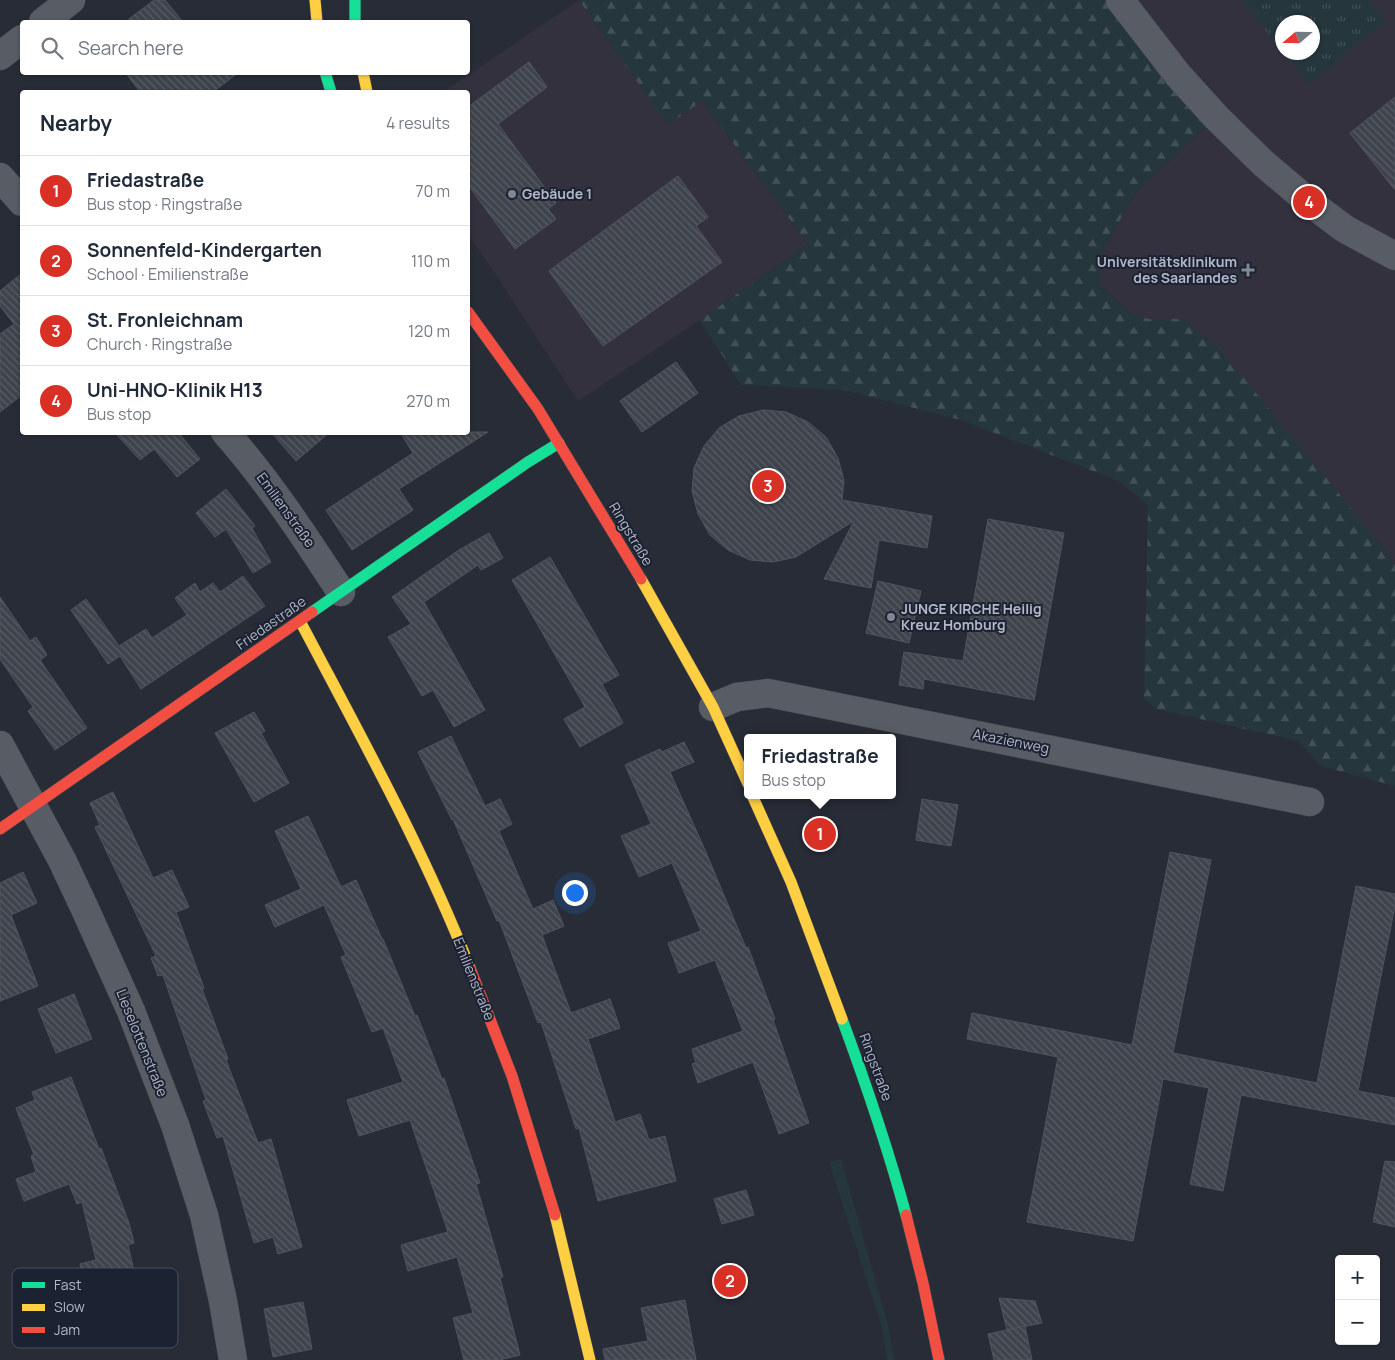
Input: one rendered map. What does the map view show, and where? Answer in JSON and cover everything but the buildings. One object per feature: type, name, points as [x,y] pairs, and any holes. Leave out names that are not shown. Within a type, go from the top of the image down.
[{"type":"street","points":[[46,20],[71,0]]},
{"type":"street","points":[[315,0],[317,20]]},
{"type":"street","points":[[355,0],[355,20]]},
{"type":"street","points":[[1120,0],[1191,89],[1216,117],[1263,162],[1309,202],[1345,229],[1395,256]]},
{"type":"street","points":[[0,56],[20,40]]},
{"type":"street","points":[[326,75],[330,90]]},
{"type":"street","points":[[364,75],[367,90]]},
{"type":"street","points":[[0,177],[20,200]]},
{"type":"street","name":"Ringstraße","points":[[470,315],[538,409],[628,556],[713,708],[744,775]]},
{"type":"street","name":"Emilienstraße","points":[[228,435],[278,498],[341,592]]},
{"type":"street","name":"Friedastraße","points":[[0,829],[528,462],[559,443]]},
{"type":"street","name":"Emilienstraße","points":[[300,621],[400,810],[458,938],[491,1020],[512,1076],[559,1226],[590,1360]]},
{"type":"street","name":"Akazienweg","points":[[713,708],[738,697],[768,693],[1310,802]]},
{"type":"street","name":"Lieselottenstraße","points":[[0,744],[62,860],[89,917],[131,1011],[175,1125],[204,1216],[223,1301],[233,1360]]},
{"type":"street","name":"Ringstraße","points":[[754,799],[791,882],[873,1103],[891,1160],[923,1283],[939,1360]]},
{"type":"shaded area","points":[[579,0],[668,124],[702,101],[808,244],[700,320],[578,401],[470,237],[470,90],[446,90]]},
{"type":"shaded area","name":"Universitätsklinikum des Saarlandes","points":[[1104,0],[1395,0],[1395,564],[1388,553],[1184,319],[1149,319],[1131,314],[1101,286],[1101,254],[1135,193],[1207,126]]},
{"type":"green space","points":[[579,0],[1104,0],[1207,126],[1135,193],[1101,254],[1101,286],[1131,314],[1149,319],[1184,319],[1217,346],[1388,553],[1395,564],[1395,786],[1321,766],[1299,741],[1156,709],[1144,698],[1148,505],[1119,481],[961,420],[844,390],[741,385],[700,320],[808,244],[702,101],[668,125]]},
{"type":"green space","points":[[1241,0],[1368,0],[1386,21],[1310,84],[1290,60],[1320,60],[1320,15],[1275,15],[1275,42]]},
{"type":"green space","points":[[841,1159],[887,1321],[895,1360],[887,1360],[881,1325],[829,1162]]},
{"type":"traffic: fast","points":[[355,0],[355,20]]},
{"type":"traffic: fast","points":[[326,75],[330,90]]},
{"type":"traffic: fast","points":[[312,612],[528,462],[559,443]]},
{"type":"traffic: fast","points":[[842,1019],[876,1116],[906,1215]]},
{"type":"traffic: slow","points":[[315,0],[317,20]]},
{"type":"traffic: slow","points":[[364,75],[367,90]]},
{"type":"traffic: slow","points":[[641,579],[713,707],[744,775]]},
{"type":"traffic: slow","points":[[300,621],[368,749],[411,836],[452,923],[470,968]]},
{"type":"traffic: slow","points":[[754,799],[791,882],[842,1019]]},
{"type":"traffic: slow","points":[[555,1215],[590,1360]]},
{"type":"traffic: jam","points":[[470,315],[538,409],[641,579]]},
{"type":"traffic: jam","points":[[0,829],[312,612]]},
{"type":"traffic: jam","points":[[470,968],[512,1076],[555,1215]]},
{"type":"traffic: jam","points":[[906,1215],[939,1360]]},
{"type":"place","name":"Gebäude 1","points":[[512,194]]},
{"type":"place","name":"Uni-HNO-Klinik H13","points":[[1309,202]]},
{"type":"place","name":"Universitätsklinikum des Saarlandes","points":[[1248,270]]},
{"type":"place","name":"St. Fronleichnam","points":[[768,486]]},
{"type":"place","name":"JUNGE KIRCHE Heilig Kreuz Homburg","points":[[891,617]]},
{"type":"place","name":"Friedastraße","points":[[820,834]]},
{"type":"place","name":"Sonnenfeld-Kindergarten","points":[[730,1281]]}]
